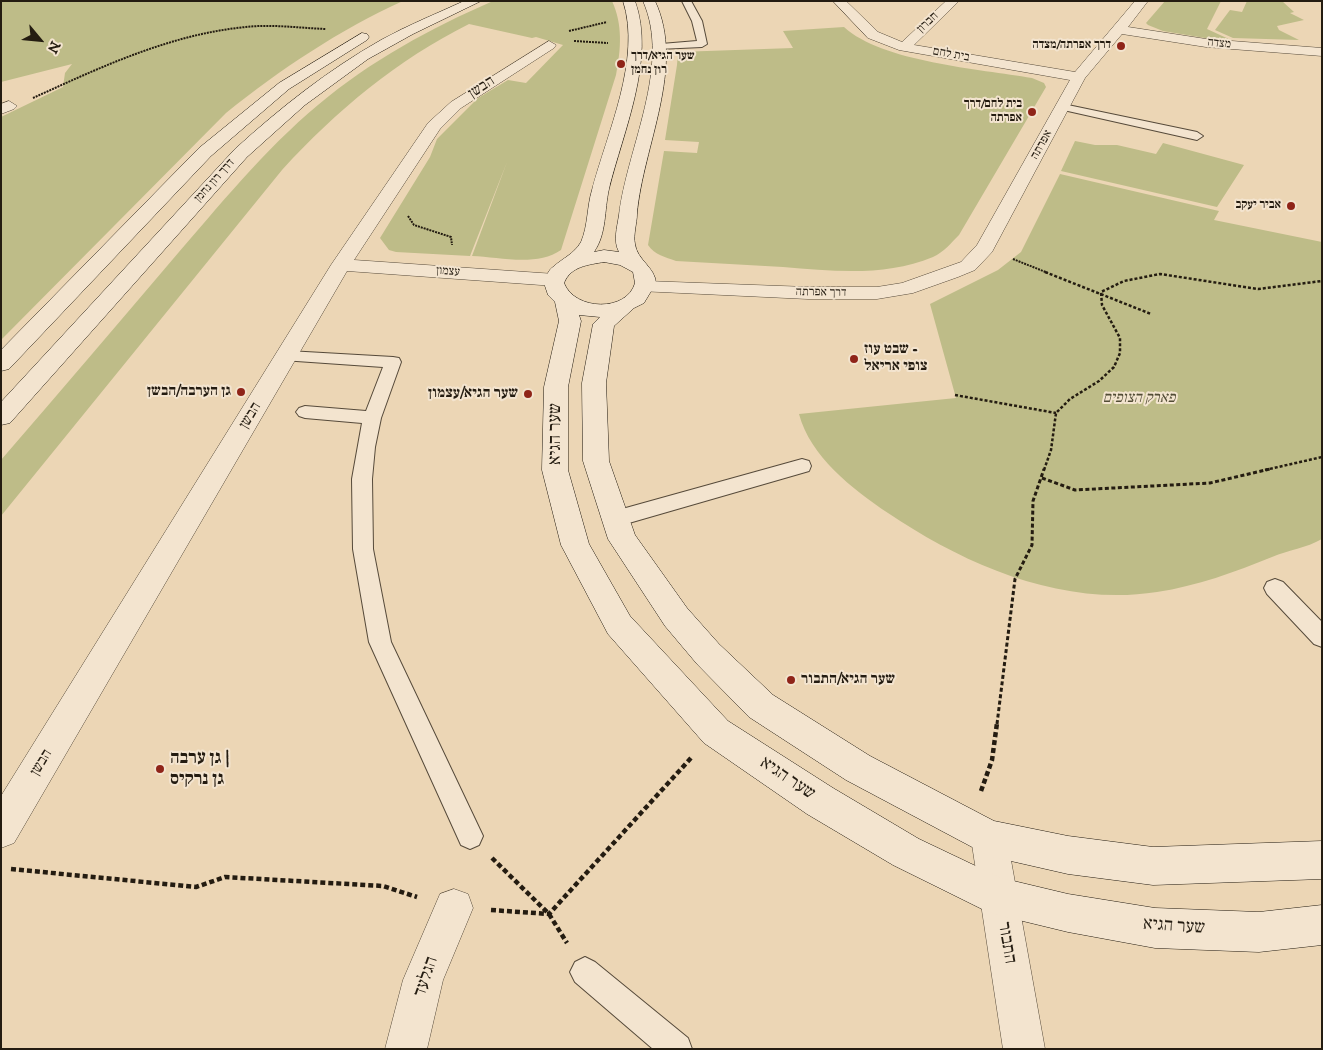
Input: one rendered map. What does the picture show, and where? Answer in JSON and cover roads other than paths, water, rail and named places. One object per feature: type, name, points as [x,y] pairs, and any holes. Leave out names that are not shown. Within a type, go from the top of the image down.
[{"type":"street","name":"דרך רון נחמן","points":[[1,364],[224,134],[312,67],[378,28],[435,1]]},
{"type":"street","name":"דרך רון נחמן","points":[[1,417],[241,153],[280,117],[342,71],[379,47],[408,31],[475,1]]},
{"type":"street","points":[[574,262],[590,243],[599,195],[632,70],[636,48],[636,16],[629,1]]},
{"type":"street","points":[[634,264],[624,245],[630,196],[659,72],[661,47],[658,24],[649,1]]},
{"type":"street","name":"בית לחם","points":[[839,1],[873,35],[904,47],[1079,77]]},
{"type":"street","name":"חברון","points":[[904,47],[953,1]]},
{"type":"street","points":[[1118,29],[1142,1]]},
{"type":"street","name":"אפרתה","points":[[985,248],[1079,77],[1118,29]]},
{"type":"street","name":"מצדה","points":[[1118,29],[1224,45],[1322,52]]},
{"type":"street","name":"הבשן","points":[[1,830],[288,356],[341,265],[404,166],[434,126],[456,105],[482,86],[549,45]]},
{"type":"street","name":"דרך אפרתה","points":[[635,296],[877,293],[906,289],[968,266],[985,248]]},
{"type":"street","points":[[635,296],[609,310],[592,311],[560,291],[563,268],[574,262],[604,256],[621,258],[643,271],[647,280],[635,296],[604,324],[594,383],[596,461],[622,539],[676,617],[708,654],[761,706],[858,768],[979,832],[1068,855],[1153,866],[1322,860]]},
{"type":"street","name":"עצמון","points":[[341,265],[560,291]]},
{"type":"street","name":"שער הגיא","points":[[560,291],[570,321],[556,387],[555,470],[575,545],[619,625],[716,732],[820,801],[897,847],[998,896],[1068,913],[1155,928],[1259,932],[1322,925]]},
{"type":"street","name":"התבור","points":[[979,832],[998,896],[1024,1049]]},
{"type":"street","name":"הגלעד","points":[[406,1049],[423,980],[454,908]]},
{"type":"lane","points":[[661,47],[702,44],[697,21],[686,1]]},
{"type":"lane","points":[[1062,107],[1198,136]]},
{"type":"lane","points":[[288,356],[393,362],[372,418],[362,479],[363,549],[380,642],[470,836]]},
{"type":"lane","points":[[305,412],[372,418]]},
{"type":"lane","points":[[615,519],[802,466]]},
{"type":"lane","points":[[1275,588],[1322,637]]},
{"type":"lane","points":[[585,972],[677,1049]]},
{"type":"place","name":"דרך אפרתה/מצדה","points":[[1121,46]]},
{"type":"place","name":"שער הגיא/דרך רון נחמן","points":[[621,64]]},
{"type":"place","name":"בית לחם/דרך אפרתה","points":[[1032,112]]},
{"type":"place","name":"אביר יעקב","points":[[1291,206]]},
{"type":"place","name":"שבט עוז - צופי אריאל","points":[[854,359]]},
{"type":"place","name":"גן הערבה/הבשן","points":[[241,392]]},
{"type":"place","name":"שער הגיא/עצמון","points":[[528,394]]},
{"type":"place","name":"שער הגיא/התבור","points":[[791,680]]},
{"type":"place","name":"גן ערבה | גן נרקיס","points":[[160,769]]},
{"type":"park label","name":"פארק הצופים","points":[[1139,399]]}]
